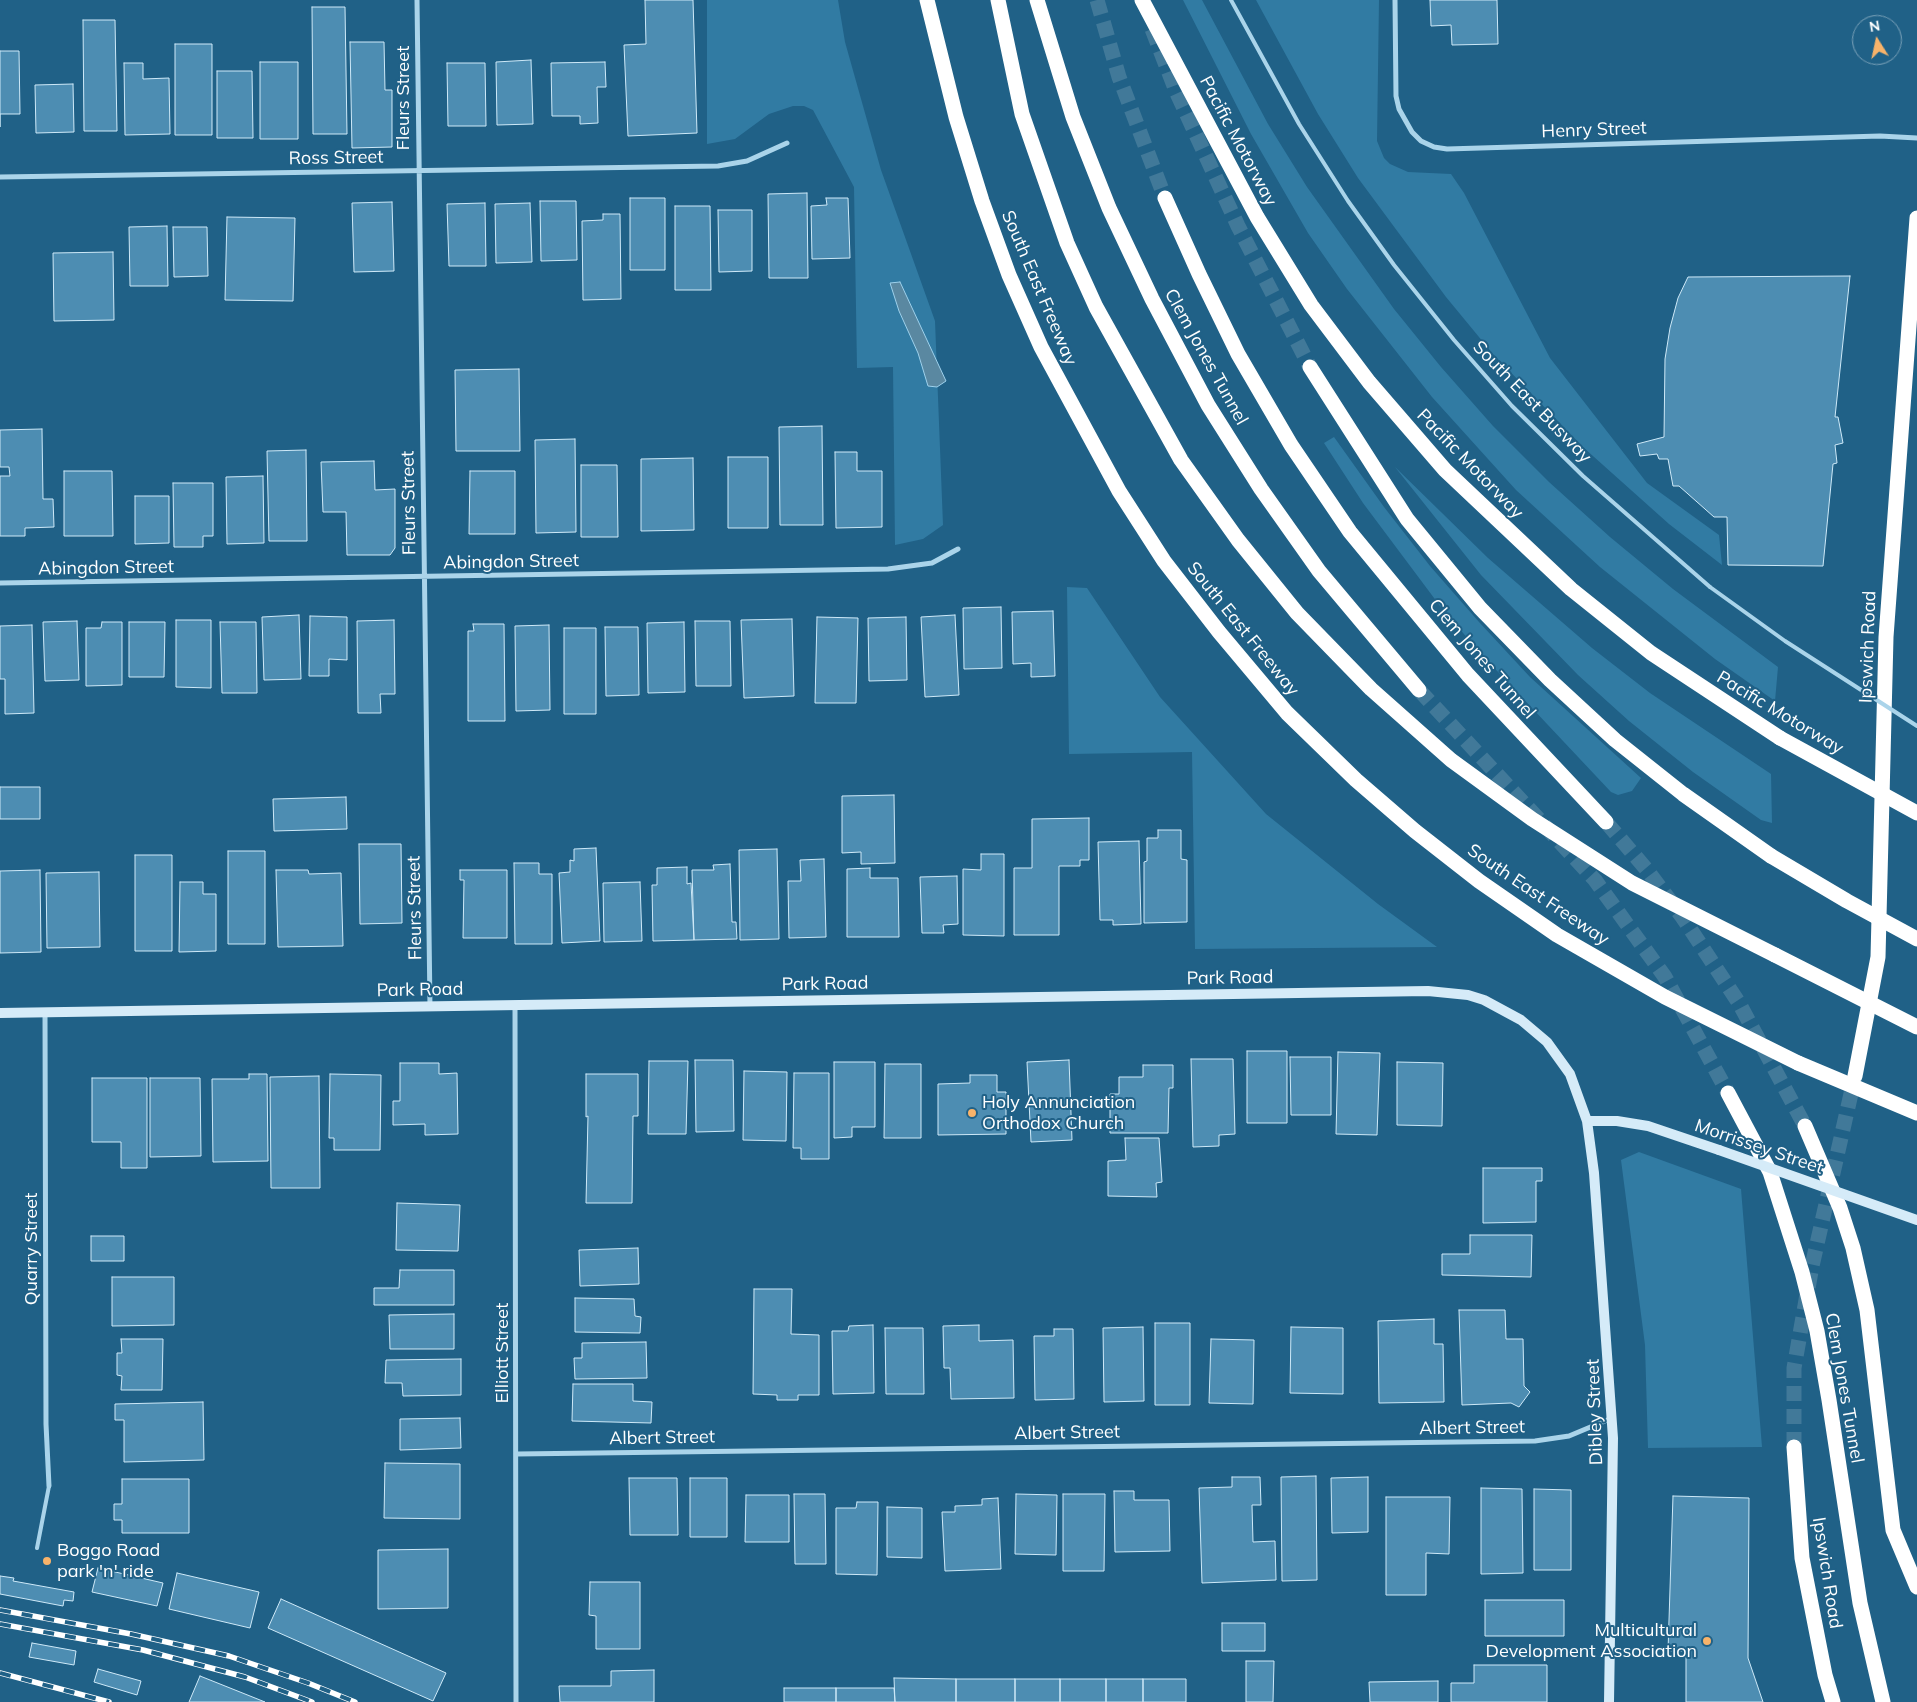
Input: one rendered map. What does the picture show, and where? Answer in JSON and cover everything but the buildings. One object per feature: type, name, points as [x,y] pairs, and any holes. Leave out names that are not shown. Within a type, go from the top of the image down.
[{"type":"highway","name":"South East Freeway","points":[[927,0],[956,117],[982,201],[1010,275],[1041,347],[1119,491],[1164,560],[1218,632],[1287,713],[1356,780],[1415,831],[1479,881],[1557,935],[1656,992],[1798,1063],[1917,1113]]},
{"type":"highway","points":[[998,0],[1022,114],[1067,243],[1096,307],[1180,460],[1238,540],[1297,613],[1371,689],[1451,760],[1532,819],[1632,883],[1917,1027]]},
{"type":"highway","name":"Clem Jones Tunnel","points":[[1037,0],[1073,117],[1109,208],[1152,299],[1208,405],[1261,489],[1319,571],[1418,690]]},
{"type":"highway","name":"Pacific Motorway","points":[[1142,0],[1257,217],[1311,304],[1369,382],[1433,455],[1502,526],[1571,589],[1651,653],[1780,738],[1917,813]]},
{"type":"highway","name":"Clem Jones Tunnel","points":[[1165,198],[1238,354],[1291,445],[1350,532],[1468,675],[1606,822]]},
{"type":"highway","name":"Ipswich Road","points":[[1855,1076],[1878,957],[1886,637],[1917,218]]},
{"type":"highway","points":[[1310,367],[1407,519],[1480,608],[1550,680],[1615,740],[1683,794],[1771,856],[1917,939]]},
{"type":"highway","name":"Clem Jones Tunnel","points":[[1728,1093],[1770,1172],[1802,1272],[1817,1331],[1860,1603],[1883,1702]]},
{"type":"highway","name":"Clem Jones Tunnel","points":[[1805,1126],[1840,1208],[1853,1248],[1868,1320],[1893,1530],[1917,1587]]},
{"type":"highway","name":"Ipswich Road","points":[[1794,1447],[1802,1558],[1825,1675],[1833,1702]]},
{"type":"street","name":"Fleurs Street","points":[[417,0],[430,1006]]},
{"type":"street","name":"Henry Street","points":[[1395,0],[1396,96],[1399,109],[1412,132],[1421,141],[1434,147],[1880,136],[1917,138]]},
{"type":"street","name":"Ross Street","points":[[0,177],[718,166],[747,162],[787,143]]},
{"type":"street","name":"Abingdon Street","points":[[0,583],[888,569],[932,563],[958,549]]},
{"type":"street","name":"Park Road","points":[[0,1012],[1298,993],[1450,993],[1468,995],[1497,1006],[1521,1020],[1547,1042],[1570,1074],[1587,1121]]},
{"type":"street","name":"Elliott Street","points":[[515,1005],[516,1702]]},
{"type":"street","name":"Quarry Street","points":[[45,1012],[46,1424],[49,1486]]},
{"type":"street","name":"Morrissey Street","points":[[1587,1121],[1617,1121],[1648,1126],[1917,1220]]},
{"type":"street","name":"Dibley Street","points":[[1587,1121],[1594,1173],[1613,1418],[1614,1461],[1609,1702]]},
{"type":"street","name":"Albert Street","points":[[517,1454],[1535,1441],[1569,1436],[1613,1418]]},
{"type":"lane","name":"South East Busway","points":[[1231,0],[1299,124],[1348,201],[1394,265],[1454,340],[1512,406],[1583,476],[1710,587],[1785,641],[1917,726]]},
{"type":"lane","points":[[37,1548],[49,1486]]},
{"type":"shaded area","points":[[707,0],[838,0],[845,42],[881,170],[935,321],[943,525],[923,539],[895,545],[893,367],[857,368],[854,187],[813,110],[804,106],[793,106],[769,114],[735,139],[707,144]]},
{"type":"shaded area","points":[[1183,0],[1202,0],[1268,124],[1307,187],[1394,309],[1441,367],[1493,426],[1549,482],[1610,537],[1673,589],[1778,667],[1775,701],[1715,659],[1600,567],[1516,490],[1432,397],[1347,289],[1308,233],[1251,134]]},
{"type":"shaded area","points":[[1256,0],[1379,0],[1377,141],[1384,158],[1390,164],[1408,172],[1451,174],[1464,193],[1550,358],[1647,483],[1719,535],[1722,565],[1669,524],[1584,448],[1493,354],[1446,297],[1358,178],[1318,114]]},
{"type":"shaded area","points":[[900,282],[946,381],[937,387],[928,386],[918,353],[899,311],[890,283]]},
{"type":"shaded area","points":[[1334,437],[1384,507],[1430,566],[1479,622],[1530,677],[1641,778],[1632,791],[1618,795],[1611,792],[1484,657],[1443,610],[1363,503],[1324,443]]},
{"type":"shaded area","points":[[1395,467],[1488,558],[1592,648],[1650,693],[1771,774],[1772,823],[1761,820],[1693,772],[1629,721],[1578,675],[1481,575]]},
{"type":"shaded area","points":[[1067,587],[1087,588],[1160,697],[1266,814],[1378,904],[1437,947],[1195,949],[1192,752],[1069,754]]},
{"type":"shaded area","points":[[1639,1152],[1741,1189],[1762,1447],[1648,1448],[1645,1345],[1621,1160]]},
{"type":"tunnel","points":[[1097,0],[1119,77],[1165,198]]},
{"type":"tunnel","points":[[1152,29],[1176,91],[1238,226],[1310,367]]},
{"type":"tunnel","points":[[1419,690],[1595,880],[1665,977],[1728,1093]]},
{"type":"tunnel","points":[[1606,822],[1647,870],[1683,918],[1739,1003],[1805,1126]]},
{"type":"tunnel","points":[[1794,1447],[1794,1368],[1812,1266],[1855,1076]]},
{"type":"railway","points":[[0,1610],[131,1634],[229,1656],[308,1683],[355,1702]]},
{"type":"railway","points":[[0,1624],[143,1650],[245,1677],[312,1702]]},
{"type":"railway","points":[[0,1673],[109,1702]]},
{"type":"place","name":"Holy Annunciation Orthodox Church","points":[[972,1113]]},
{"type":"place","name":"Boggo Road park 'n' ride","points":[[47,1561]]},
{"type":"place","name":"Multicultural Development Association","points":[[1707,1641]]}]
